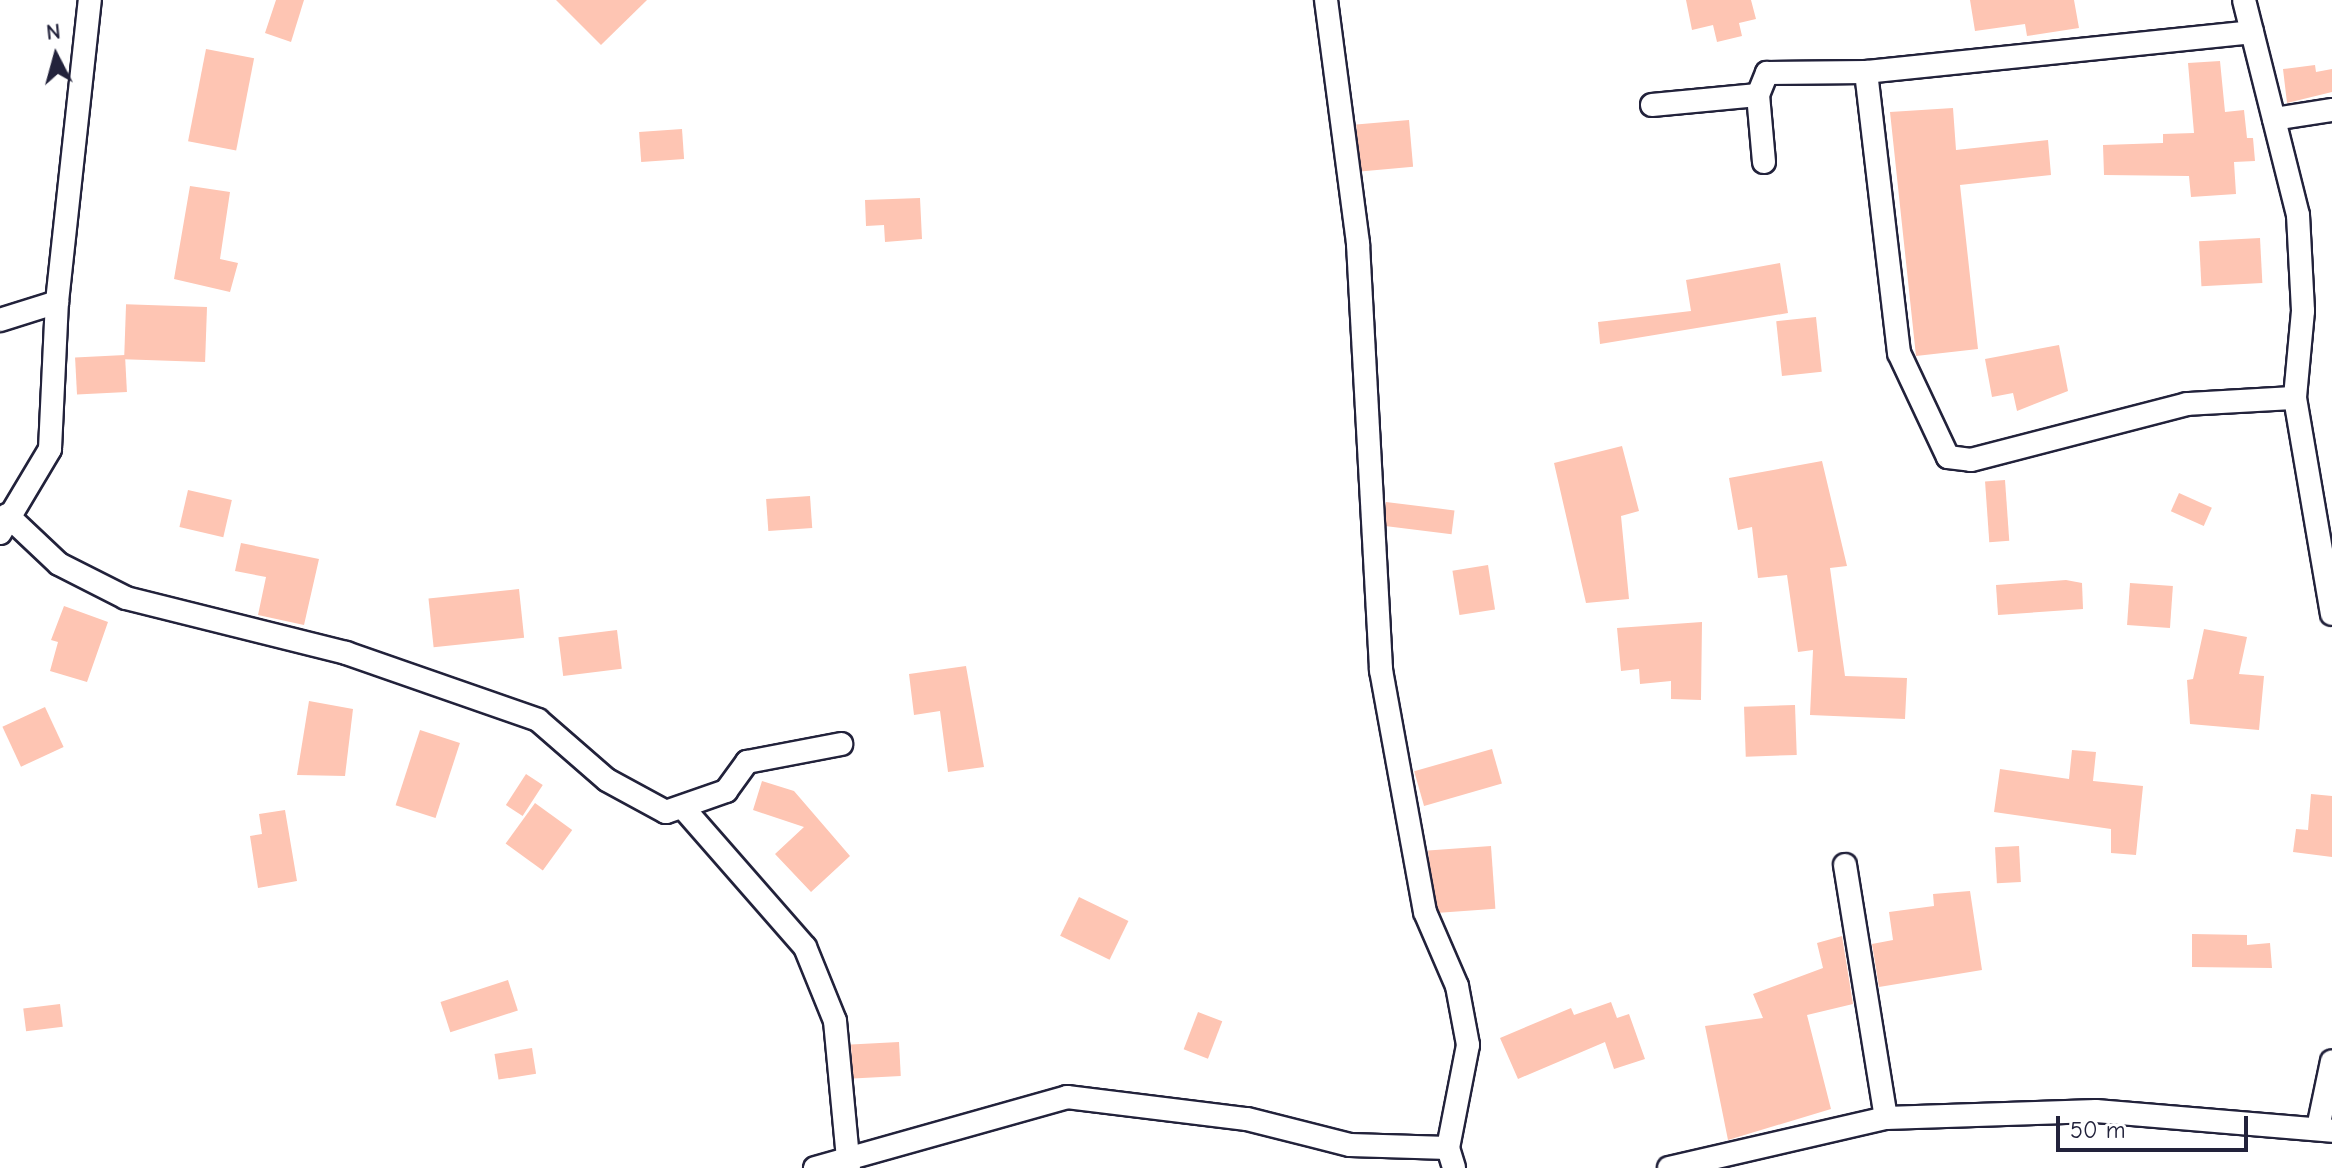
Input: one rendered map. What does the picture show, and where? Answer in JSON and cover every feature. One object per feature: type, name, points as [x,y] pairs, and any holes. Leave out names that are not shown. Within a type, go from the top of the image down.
[{"type":"street","points":[[90,0],[57,302],[50,449],[4,524],[59,564],[126,598],[346,653],[538,720],[607,780],[666,812],[685,810],[726,791],[747,762],[841,744]]},
{"type":"street","points":[[815,1168],[847,1163],[1067,1097],[1231,1116],[1350,1145],[1451,1158],[1468,1045],[1457,986],[1425,912],[1381,670],[1358,244],[1326,0]]},
{"type":"street","points":[[2244,0],[2298,215],[2303,311],[2295,398],[2332,614]]},
{"type":"street","points":[[1764,162],[1758,95],[1767,73],[1866,72],[2252,32]]},
{"type":"street","points":[[1866,72],[1899,353],[1948,457],[1971,460],[2187,404],[2295,398]]},
{"type":"street","points":[[1652,105],[1758,95]]},
{"type":"street","points":[[2274,119],[2332,110]]},
{"type":"street","points":[[0,320],[57,302]]},
{"type":"street","points":[[685,810],[805,947],[835,1021],[847,1163]]},
{"type":"street","points":[[1845,865],[1886,1118]]},
{"type":"street","points":[[1669,1168],[1886,1118],[2096,1111],[2325,1130],[2332,1061]]},
{"type":"building","points":[[276,0],[304,0],[291,42],[265,33]]},
{"type":"building","points":[[556,0],[647,0],[601,45]]},
{"type":"building","points":[[1686,0],[1751,0],[1756,19],[1739,23],[1742,36],[1717,42],[1713,25],[1692,30]]},
{"type":"building","points":[[1970,0],[2074,0],[2079,28],[2027,36],[2025,24],[1975,31]]},
{"type":"building","points":[[206,49],[254,58],[236,151],[188,141]]},
{"type":"building","points":[[2220,61],[2225,112],[2244,110],[2247,138],[2253,138],[2255,161],[2234,162],[2236,194],[2191,197],[2189,176],[2104,175],[2103,145],[2163,143],[2163,134],[2194,133],[2188,63]]},
{"type":"building","points":[[2315,65],[2316,72],[2332,69],[2332,92],[2287,103],[2283,69]]},
{"type":"building","points":[[1953,108],[1956,150],[2048,140],[2051,175],[1960,185],[1978,349],[1916,356],[1890,112]]},
{"type":"building","points":[[1409,120],[1413,167],[1360,171],[1356,125]]},
{"type":"building","points":[[682,129],[684,159],[641,162],[639,132]]},
{"type":"building","points":[[190,186],[230,192],[220,259],[238,263],[230,292],[174,279]]},
{"type":"building","points":[[920,198],[922,239],[885,242],[884,225],[866,226],[865,200]]},
{"type":"building","points":[[2260,238],[2262,283],[2201,286],[2199,241]]},
{"type":"building","points":[[1780,263],[1788,313],[1600,344],[1598,322],[1691,311],[1686,280]]},
{"type":"building","points":[[126,304],[207,307],[205,362],[124,359]]},
{"type":"building","points":[[1816,317],[1822,372],[1782,376],[1776,321]]},
{"type":"building","points":[[2059,345],[2068,391],[2017,411],[2013,393],[1992,397],[1985,359]]},
{"type":"building","points":[[125,355],[127,392],[77,395],[75,358]]},
{"type":"building","points":[[1622,446],[1639,511],[1621,516],[1629,599],[1586,603],[1554,463]]},
{"type":"building","points":[[1822,461],[1847,566],[1830,568],[1845,676],[1907,678],[1905,719],[1810,715],[1813,650],[1798,652],[1787,575],[1758,578],[1752,527],[1738,530],[1729,478]]},
{"type":"building","points":[[2005,480],[2009,541],[1989,542],[1985,481]]},
{"type":"building","points":[[188,490],[232,500],[223,537],[179,527]]},
{"type":"building","points":[[2179,493],[2212,508],[2204,526],[2171,511]]},
{"type":"building","points":[[810,496],[812,528],[768,531],[766,499]]},
{"type":"building","points":[[1386,502],[1454,510],[1452,534],[1383,526]]},
{"type":"building","points":[[241,543],[319,559],[304,625],[258,615],[266,577],[235,571]]},
{"type":"building","points":[[1488,565],[1495,609],[1459,615],[1452,571]]},
{"type":"building","points":[[2066,580],[2082,583],[2083,609],[1998,615],[1996,585]]},
{"type":"building","points":[[2130,583],[2173,586],[2170,628],[2127,625]]},
{"type":"building","points":[[519,589],[524,638],[434,647],[428,599]]},
{"type":"building","points":[[64,606],[108,622],[87,682],[50,671],[58,642],[51,640]]},
{"type":"building","points":[[1702,622],[1701,700],[1671,699],[1671,681],[1640,684],[1639,669],[1621,671],[1617,628]]},
{"type":"building","points":[[2204,629],[2247,637],[2239,674],[2264,676],[2259,730],[2190,724],[2187,680],[2193,679]]},
{"type":"building","points":[[617,630],[622,669],[563,676],[558,637]]},
{"type":"building","points":[[966,666],[984,767],[948,772],[940,711],[914,715],[909,674]]},
{"type":"building","points":[[309,701],[353,709],[345,776],[297,775]]},
{"type":"building","points":[[1795,705],[1797,755],[1746,757],[1744,707]]},
{"type":"building","points":[[45,707],[64,747],[21,767],[2,727]]},
{"type":"building","points":[[420,730],[460,743],[436,818],[396,805]]},
{"type":"building","points":[[1492,749],[1502,784],[1424,806],[1414,771]]},
{"type":"building","points":[[2072,750],[2096,752],[2093,781],[2143,786],[2136,855],[2111,853],[2111,829],[1994,812],[2000,769],[2069,779]]},
{"type":"building","points":[[526,774],[543,785],[523,816],[506,805]]},
{"type":"building","points":[[762,781],[794,791],[850,856],[811,892],[775,854],[804,827],[753,810]]},
{"type":"building","points":[[2311,794],[2332,796],[2332,857],[2293,852],[2296,829],[2308,830]]},
{"type":"building","points":[[535,803],[572,830],[543,870],[506,843]]},
{"type":"building","points":[[285,810],[297,881],[258,888],[250,836],[262,834],[259,814]]},
{"type":"building","points":[[1491,846],[1495,909],[1433,913],[1428,850]]},
{"type":"building","points":[[2019,846],[2021,882],[1997,883],[1995,847]]},
{"type":"building","points":[[1970,891],[1982,970],[1879,987],[1872,944],[1893,940],[1889,912],[1934,906],[1933,894]]},
{"type":"building","points":[[1079,897],[1128,921],[1110,960],[1060,936]]},
{"type":"building","points":[[2192,934],[2247,935],[2247,945],[2270,943],[2272,968],[2192,967]]},
{"type":"building","points":[[1842,936],[1853,1004],[1807,1015],[1831,1109],[1728,1140],[1705,1026],[1763,1018],[1753,994],[1823,968],[1817,943]]},
{"type":"building","points":[[508,980],[518,1010],[450,1032],[440,1002]]},
{"type":"building","points":[[1611,1002],[1617,1018],[1629,1014],[1645,1059],[1614,1069],[1605,1042],[1518,1079],[1500,1038],[1571,1008],[1574,1015]]},
{"type":"building","points":[[60,1004],[63,1027],[26,1031],[23,1009]]},
{"type":"building","points":[[1198,1012],[1222,1021],[1208,1059],[1184,1049]]},
{"type":"building","points":[[899,1042],[901,1076],[853,1078],[851,1045]]},
{"type":"building","points":[[532,1048],[536,1074],[499,1080],[494,1054]]}]
